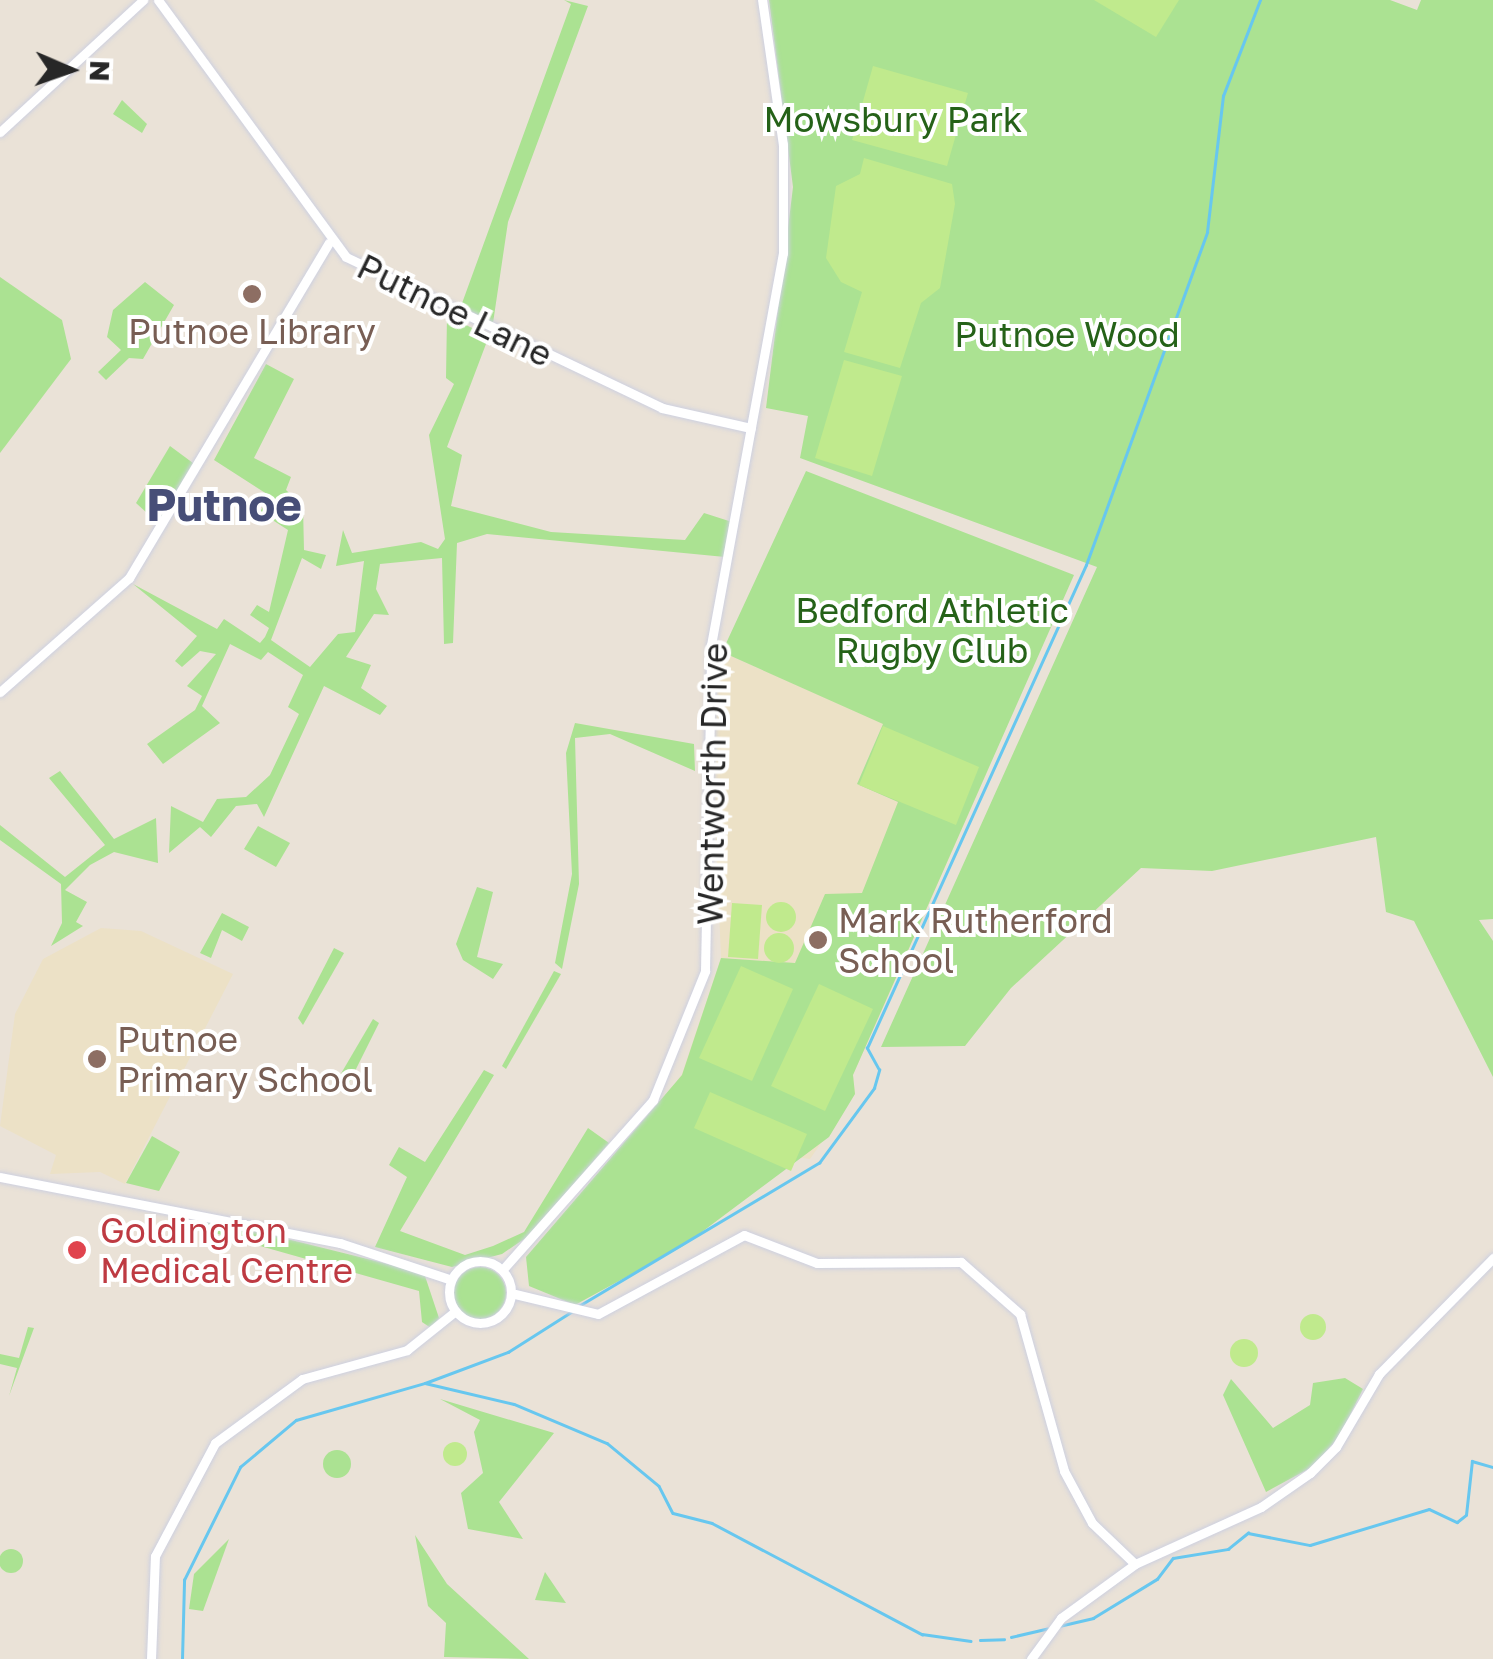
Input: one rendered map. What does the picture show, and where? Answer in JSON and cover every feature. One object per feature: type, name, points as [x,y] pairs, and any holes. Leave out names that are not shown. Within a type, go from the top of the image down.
[{"type":"street","points":[[0,132],[143,0]]},
{"type":"street","name":"Putnoe Lane","points":[[158,0],[330,243],[392,285],[662,408],[752,428]]},
{"type":"street","name":"Wentworth Drive","points":[[504,1268],[619,1144],[686,1038],[713,922],[711,644],[783,254],[782,145],[762,0]]},
{"type":"street","points":[[0,692],[130,578],[330,243]]},
{"type":"street","points":[[0,1177],[340,1243],[449,1279],[478,1265],[504,1268],[515,1294]]},
{"type":"street","points":[[515,1294],[598,1314],[744,1235],[817,1264],[962,1262],[1020,1314],[1064,1471],[1092,1524],[1134,1564]]},
{"type":"street","points":[[1031,1659],[1052,1627],[1134,1564],[1245,1516],[1310,1473],[1336,1447],[1379,1374],[1493,1258]]},
{"type":"street","points":[[449,1279],[453,1312]]},
{"type":"street","points":[[151,1659],[155,1556],[216,1443],[302,1379],[407,1350],[453,1312],[500,1313],[515,1294]]},
{"type":"shaded area","name":"Mark Rutherford School","points":[[722,652],[988,770],[853,1075],[855,1094],[810,1159],[638,1136],[682,1074],[721,958],[712,734]]},
{"type":"shaded area","name":"Putnoe Primary School","points":[[101,928],[141,931],[233,974],[125,1184],[100,1172],[50,1174],[56,1155],[0,1126],[15,1014],[43,959]]},
{"type":"green space","points":[[564,0],[588,6],[508,222],[493,323],[461,306],[571,4]]},
{"type":"green space","points":[[769,0],[1390,0],[1417,10],[1421,0],[1493,0],[1493,919],[1479,920],[1493,941],[1493,1077],[1414,921],[1386,912],[1376,837],[1212,871],[1141,868],[1011,988],[965,1046],[881,1047],[1097,567],[800,458],[808,416],[766,408],[793,187]]},
{"type":"green space","points":[[1094,0],[1179,0],[1156,37]]},
{"type":"green space","name":"Mowsbury Park","points":[[873,66],[968,93],[947,166],[852,140]]},
{"type":"green space","points":[[122,100],[147,124],[142,133],[113,114]]},
{"type":"green space","points":[[864,158],[952,184],[955,204],[940,288],[921,303],[900,368],[844,352],[862,292],[841,282],[826,258],[836,186],[860,174]]},
{"type":"green space","points":[[0,277],[62,320],[71,359],[0,453]]},
{"type":"green space","points":[[145,282],[174,305],[143,359],[129,358],[106,380],[98,372],[121,350],[107,337],[113,310]]},
{"type":"green space","points":[[447,316],[489,336],[447,447],[462,455],[451,506],[551,532],[685,540],[704,513],[732,522],[725,557],[487,534],[457,543],[453,643],[444,644],[442,558],[380,564],[376,589],[389,615],[374,614],[346,657],[371,665],[361,688],[387,706],[380,715],[324,686],[264,817],[257,804],[236,806],[211,837],[200,827],[169,853],[171,806],[203,822],[217,799],[246,797],[270,775],[299,714],[288,707],[303,675],[268,652],[261,660],[230,644],[202,706],[220,723],[163,764],[147,744],[195,710],[202,696],[187,686],[216,654],[200,651],[182,667],[175,661],[197,636],[133,584],[217,629],[224,619],[260,643],[265,637],[269,628],[250,615],[257,605],[269,612],[288,530],[260,512],[270,496],[214,460],[266,364],[294,379],[254,458],[291,477],[286,490],[303,506],[304,550],[326,555],[321,569],[302,558],[271,640],[310,667],[338,634],[355,632],[364,561],[336,566],[343,530],[352,553],[421,542],[438,549],[445,539],[429,435],[454,384],[446,378]]},
{"type":"green space","points":[[844,360],[902,376],[872,476],[815,458]]},
{"type":"green space","points":[[170,446],[197,466],[159,524],[136,503]]},
{"type":"green space","name":"Bedford Athletic Rugby Club","points":[[806,471],[1074,575],[853,1075],[855,1094],[829,1137],[683,1246],[575,1305],[529,1286],[526,1257],[682,1075],[721,958],[795,963],[825,894],[862,893],[898,802],[857,784],[883,724],[722,652]]},
{"type":"green space","points":[[575,723],[694,744],[695,771],[610,734],[575,738],[579,884],[562,969],[555,963],[572,874],[566,753]]},
{"type":"green space","points":[[883,726],[979,767],[956,825],[859,785]]},
{"type":"green space","points":[[60,771],[114,839],[156,818],[158,863],[114,852],[90,865],[65,890],[87,902],[76,922],[83,926],[51,946],[62,923],[61,884],[0,840],[0,825],[65,877],[105,845],[49,778]]},
{"type":"green space","points":[[258,826],[290,843],[276,867],[244,849]]},
{"type":"green space","points":[[477,887],[493,892],[477,957],[503,964],[493,979],[463,960],[456,944]]},
{"type":"green space","points":[[781,902],[792,906],[796,917],[792,928],[781,932],[770,928],[766,917],[770,906]]},
{"type":"green space","points":[[732,903],[762,905],[758,959],[728,957]]},
{"type":"green space","points":[[222,913],[249,927],[242,941],[222,930],[211,958],[200,953]]},
{"type":"green space","points":[[779,933],[790,937],[794,948],[790,959],[779,963],[768,959],[764,948],[768,937]]},
{"type":"green space","points":[[334,948],[344,953],[303,1025],[298,1018]]},
{"type":"green space","points":[[741,966],[793,989],[752,1081],[699,1058]]},
{"type":"green space","points":[[554,971],[561,974],[506,1069],[502,1066]]},
{"type":"green space","points":[[819,984],[873,1009],[825,1111],[771,1086]]},
{"type":"green space","points":[[373,1019],[379,1023],[346,1089],[339,1077]]},
{"type":"green space","points":[[484,1070],[494,1075],[400,1231],[465,1255],[493,1246],[524,1232],[588,1128],[609,1143],[530,1235],[502,1254],[452,1267],[375,1247],[407,1177],[389,1165],[399,1147],[425,1162]]},
{"type":"green space","points":[[710,1092],[807,1134],[791,1171],[694,1128]]},
{"type":"green space","points":[[152,1136],[180,1152],[159,1191],[126,1183]]},
{"type":"green space","points":[[211,1220],[424,1273],[439,1318],[431,1328],[422,1322],[419,1291],[204,1230]]},
{"type":"green space","points":[[480,1267],[499,1274],[506,1293],[499,1312],[480,1319],[461,1312],[454,1293],[461,1274]]},
{"type":"green space","points":[[1313,1314],[1322,1318],[1326,1327],[1322,1336],[1313,1340],[1304,1336],[1300,1327],[1304,1318]]},
{"type":"green space","points":[[28,1327],[34,1328],[9,1396],[17,1368],[0,1364],[0,1354],[19,1358]]},
{"type":"green space","points":[[1244,1339],[1254,1343],[1258,1353],[1254,1363],[1244,1367],[1234,1363],[1230,1353],[1234,1343]]},
{"type":"green space","points":[[1345,1378],[1363,1389],[1340,1435],[1314,1466],[1266,1492],[1223,1395],[1231,1379],[1273,1428],[1310,1405],[1313,1383]]},
{"type":"green space","points":[[440,1399],[554,1433],[499,1502],[523,1539],[468,1529],[461,1493],[483,1473],[474,1432],[480,1420]]},
{"type":"green space","points":[[455,1442],[464,1445],[464,1463],[455,1466],[446,1463],[443,1454],[446,1445]]},
{"type":"green space","points":[[337,1450],[347,1454],[351,1464],[347,1474],[337,1478],[327,1474],[323,1464],[327,1454]]},
{"type":"green space","points":[[415,1535],[447,1584],[529,1659],[444,1657],[446,1623],[428,1606]]},
{"type":"green space","points":[[229,1539],[203,1611],[189,1609],[194,1574]]},
{"type":"green space","points":[[11,1549],[20,1552],[20,1570],[11,1573],[2,1570],[-1,1561],[2,1552]]},
{"type":"green space","points":[[545,1572],[566,1603],[535,1600]]},
{"type":"waterway","points":[[577,1307],[819,1163],[874,1088],[879,1070],[867,1048],[1086,565],[1207,232],[1223,96],[1260,0]]},
{"type":"waterway","points":[[425,1383],[508,1352],[571,1312]]},
{"type":"waterway","points":[[182,1659],[184,1580],[240,1467],[296,1420],[425,1383],[514,1404],[607,1443],[659,1486],[673,1513],[712,1523],[922,1634],[971,1641]]},
{"type":"waterway","points":[[1059,1626],[1093,1618],[1157,1579],[1173,1558],[1228,1549],[1248,1533],[1310,1545],[1429,1509],[1457,1522],[1466,1515],[1472,1461],[1493,1467]]},
{"type":"waterway","points":[[1011,1637],[1047,1629]]},
{"type":"waterway","points":[[980,1640],[1004,1639]]},
{"type":"place","name":"Putnoe Library","points":[[252,294]]},
{"type":"place","name":"Mark Rutherford School","points":[[818,940]]},
{"type":"place","name":"Putnoe Primary School","points":[[97,1059]]},
{"type":"place","name":"Goldington Medical Centre","points":[[77,1250]]},
{"type":"district","name":"Putnoe","points":[[224,505]]},
{"type":"park label","name":"Putnoe Wood","points":[[1067,334]]}]
